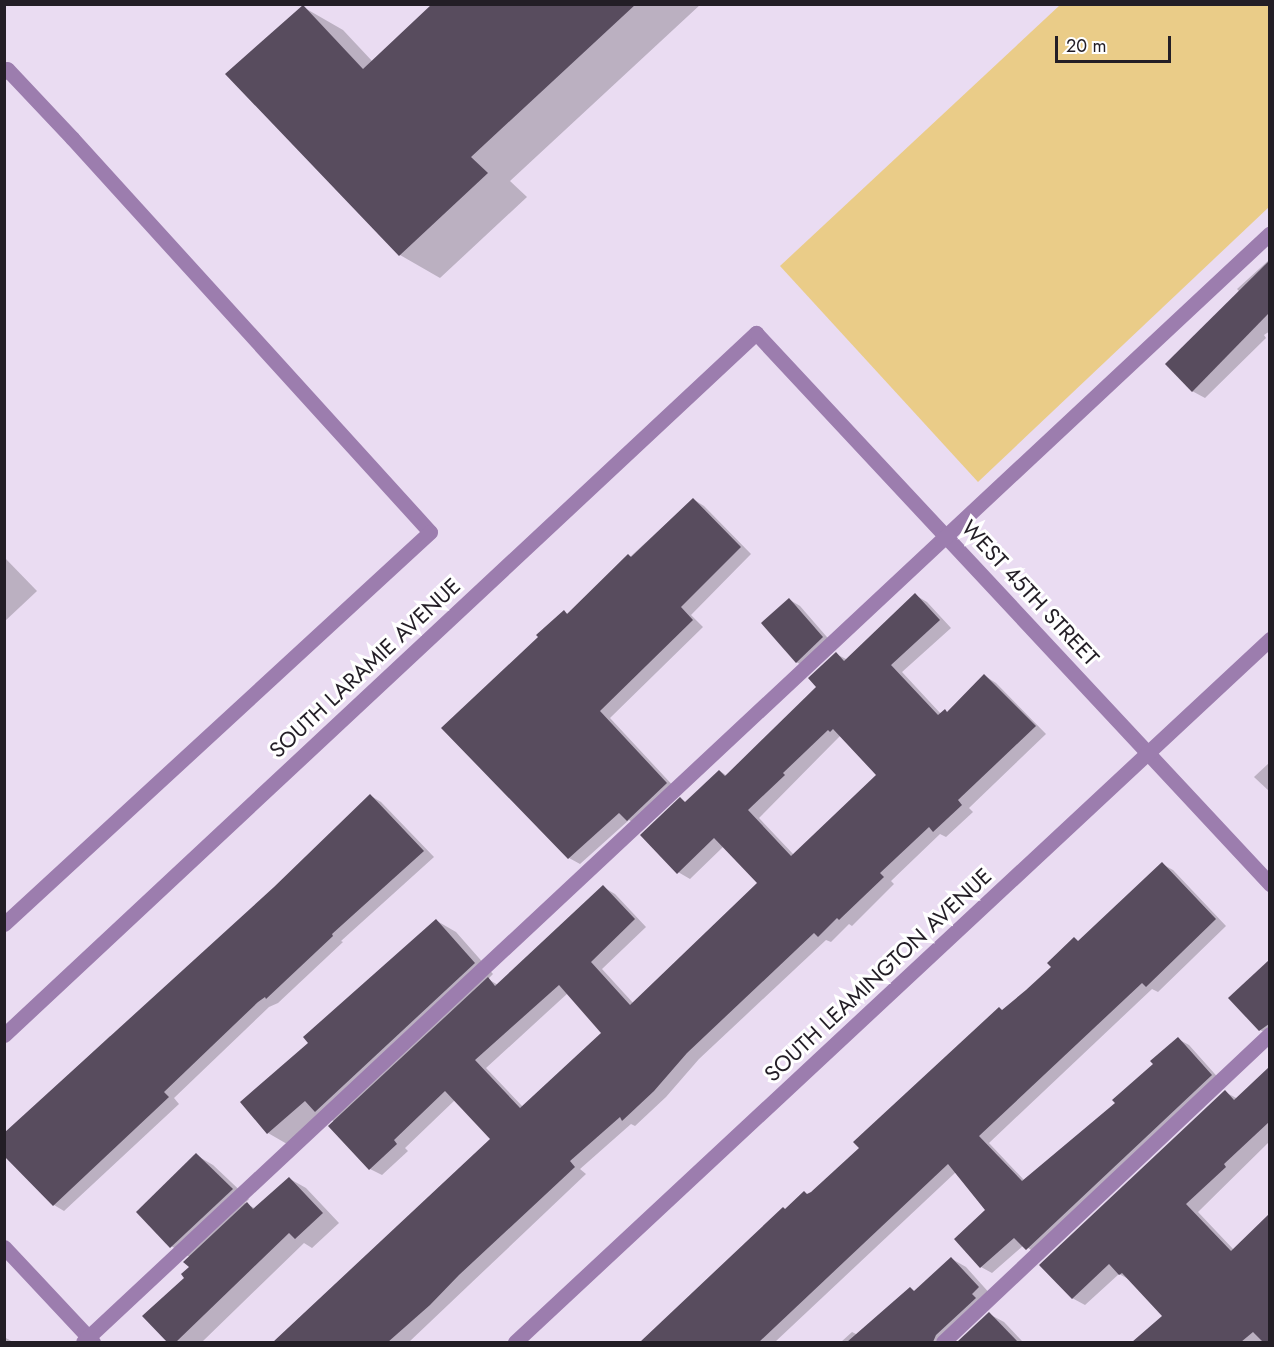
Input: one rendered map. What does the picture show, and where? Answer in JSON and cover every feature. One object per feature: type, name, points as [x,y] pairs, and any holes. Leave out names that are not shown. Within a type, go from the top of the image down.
[{"type":"street","points":[[4,72],[7,69],[72,138],[430,532],[4,924]]},
{"type":"street","points":[[4,1247],[88,1341],[1269,232]]},
{"type":"street","name":"WEST 45TH STREET","points":[[756,333],[1269,884]]},
{"type":"street","name":"SOUTH LARAMIE AVENUE","points":[[4,1035],[756,333]]},
{"type":"street","name":"SOUTH LEAMINGTON AVENUE","points":[[515,1342],[1149,754],[1269,639]]},
{"type":"street","points":[[943,1342],[1269,1034]]},
{"type":"shaded area","points":[[1060,5],[1269,5],[1269,207],[978,482],[780,266]]},
{"type":"building","points":[[432,4],[636,4],[471,157],[488,173],[399,256],[225,74],[303,5],[363,69]]},
{"type":"building","points":[[1269,261],[1269,313],[1192,392],[1165,364]]},
{"type":"building","points":[[693,498],[741,547],[681,607],[693,620],[600,711],[667,783],[627,821],[619,813],[568,859],[441,728],[538,637],[536,635],[564,610],[567,614],[628,554],[631,557]]},
{"type":"building","points":[[915,593],[940,620],[891,665],[938,715],[945,709],[947,712],[984,674],[1036,726],[958,800],[962,805],[933,832],[929,827],[880,873],[884,877],[839,920],[837,918],[818,937],[814,933],[687,1053],[654,1091],[622,1121],[620,1117],[570,1161],[575,1167],[388,1342],[273,1342],[490,1139],[445,1091],[394,1140],[397,1144],[369,1170],[328,1126],[488,977],[495,986],[603,885],[635,919],[591,962],[630,1005],[757,883],[714,838],[677,874],[640,835],[680,797],[685,802],[719,770],[725,776],[816,687],[808,678],[836,652],[844,661]],"holes":[[[833,729],[876,775],[791,856],[748,810],[828,730],[830,732]],[[559,985],[601,1033],[520,1108],[475,1060]]]},
{"type":"building","points":[[789,598],[823,637],[796,663],[761,623]]},
{"type":"building","points":[[370,794],[424,851],[332,934],[333,936],[266,999],[265,997],[258,1002],[164,1092],[169,1097],[53,1206],[4,1156],[4,1133],[274,887]]},
{"type":"building","points":[[1162,862],[1216,919],[1146,987],[1142,983],[979,1136],[1022,1181],[1115,1103],[1112,1100],[1153,1064],[1150,1061],[1178,1037],[1212,1075],[1026,1250],[1014,1238],[980,1268],[954,1239],[985,1210],[948,1164],[759,1342],[640,1342],[783,1207],[785,1209],[804,1191],[807,1194],[811,1192],[859,1148],[853,1142],[999,1007],[1002,1010],[1026,990],[1051,967],[1047,963],[1074,937],[1078,941]]},
{"type":"building","points":[[436,919],[475,963],[315,1112],[305,1101],[267,1134],[240,1102],[308,1043],[303,1037]]},
{"type":"building","points":[[1269,960],[1269,1024],[1259,1031],[1228,998]]},
{"type":"building","points":[[1269,1067],[1269,1122],[1186,1204],[1231,1251],[1269,1214],[1269,1342],[1263,1342],[1253,1332],[1241,1342],[1132,1342],[1162,1316],[1122,1273],[1119,1275],[1109,1264],[1072,1299],[1039,1265],[1225,1090],[1234,1100]]},
{"type":"building","points":[[196,1153],[233,1189],[170,1248],[136,1212]]},
{"type":"building","points":[[289,1177],[323,1213],[295,1239],[289,1233],[176,1342],[167,1342],[142,1316],[184,1278],[181,1274],[189,1267],[183,1262],[247,1202],[253,1209]]},
{"type":"building","points":[[951,1257],[979,1287],[972,1294],[976,1298],[936,1335],[933,1342],[847,1342],[910,1287],[914,1291]]},
{"type":"building","points":[[989,1312],[1018,1342],[957,1342]]}]
